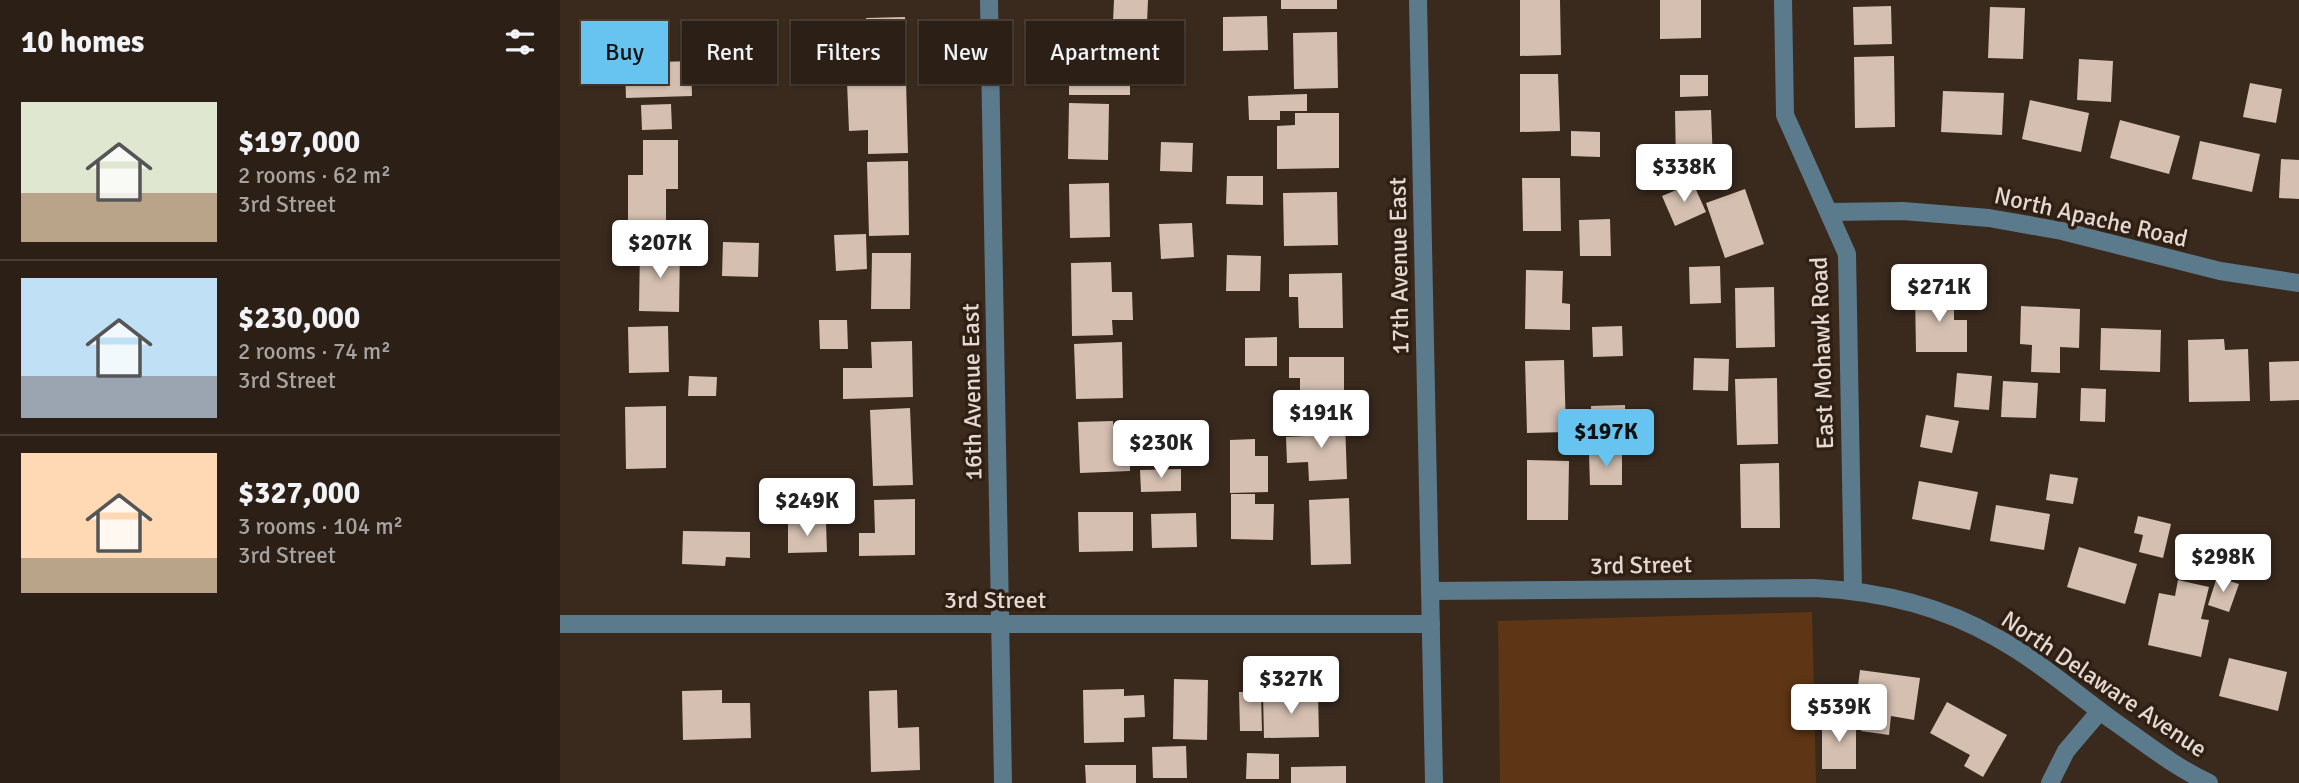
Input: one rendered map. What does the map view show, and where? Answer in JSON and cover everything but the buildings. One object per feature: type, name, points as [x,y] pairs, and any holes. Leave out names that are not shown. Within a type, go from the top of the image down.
[{"type":"street","name":"16th Avenue East","points":[[989,0],[1003,783]]},
{"type":"street","name":"17th Avenue East","points":[[1419,0],[1434,783]]},
{"type":"street","name":"East Mohawk Road","points":[[1783,0],[1785,115],[1847,254],[1853,589]]},
{"type":"street","name":"North Apache Road","points":[[1829,212],[1903,211],[1989,218],[2062,231],[2220,271],[2299,283]]},
{"type":"street","name":"3rd Street","points":[[1430,591],[1853,589]]},
{"type":"street","name":"North Delaware Avenue","points":[[1853,589],[1899,597],[1949,614],[1997,638],[2158,753],[2209,783]]},
{"type":"street","name":"3rd Street","points":[[560,624],[1431,624]]},
{"type":"street","points":[[2050,783],[2066,751],[2101,711]]},
{"type":"shaded area","points":[[1812,612],[1816,783],[1500,783],[1498,621]]}]
